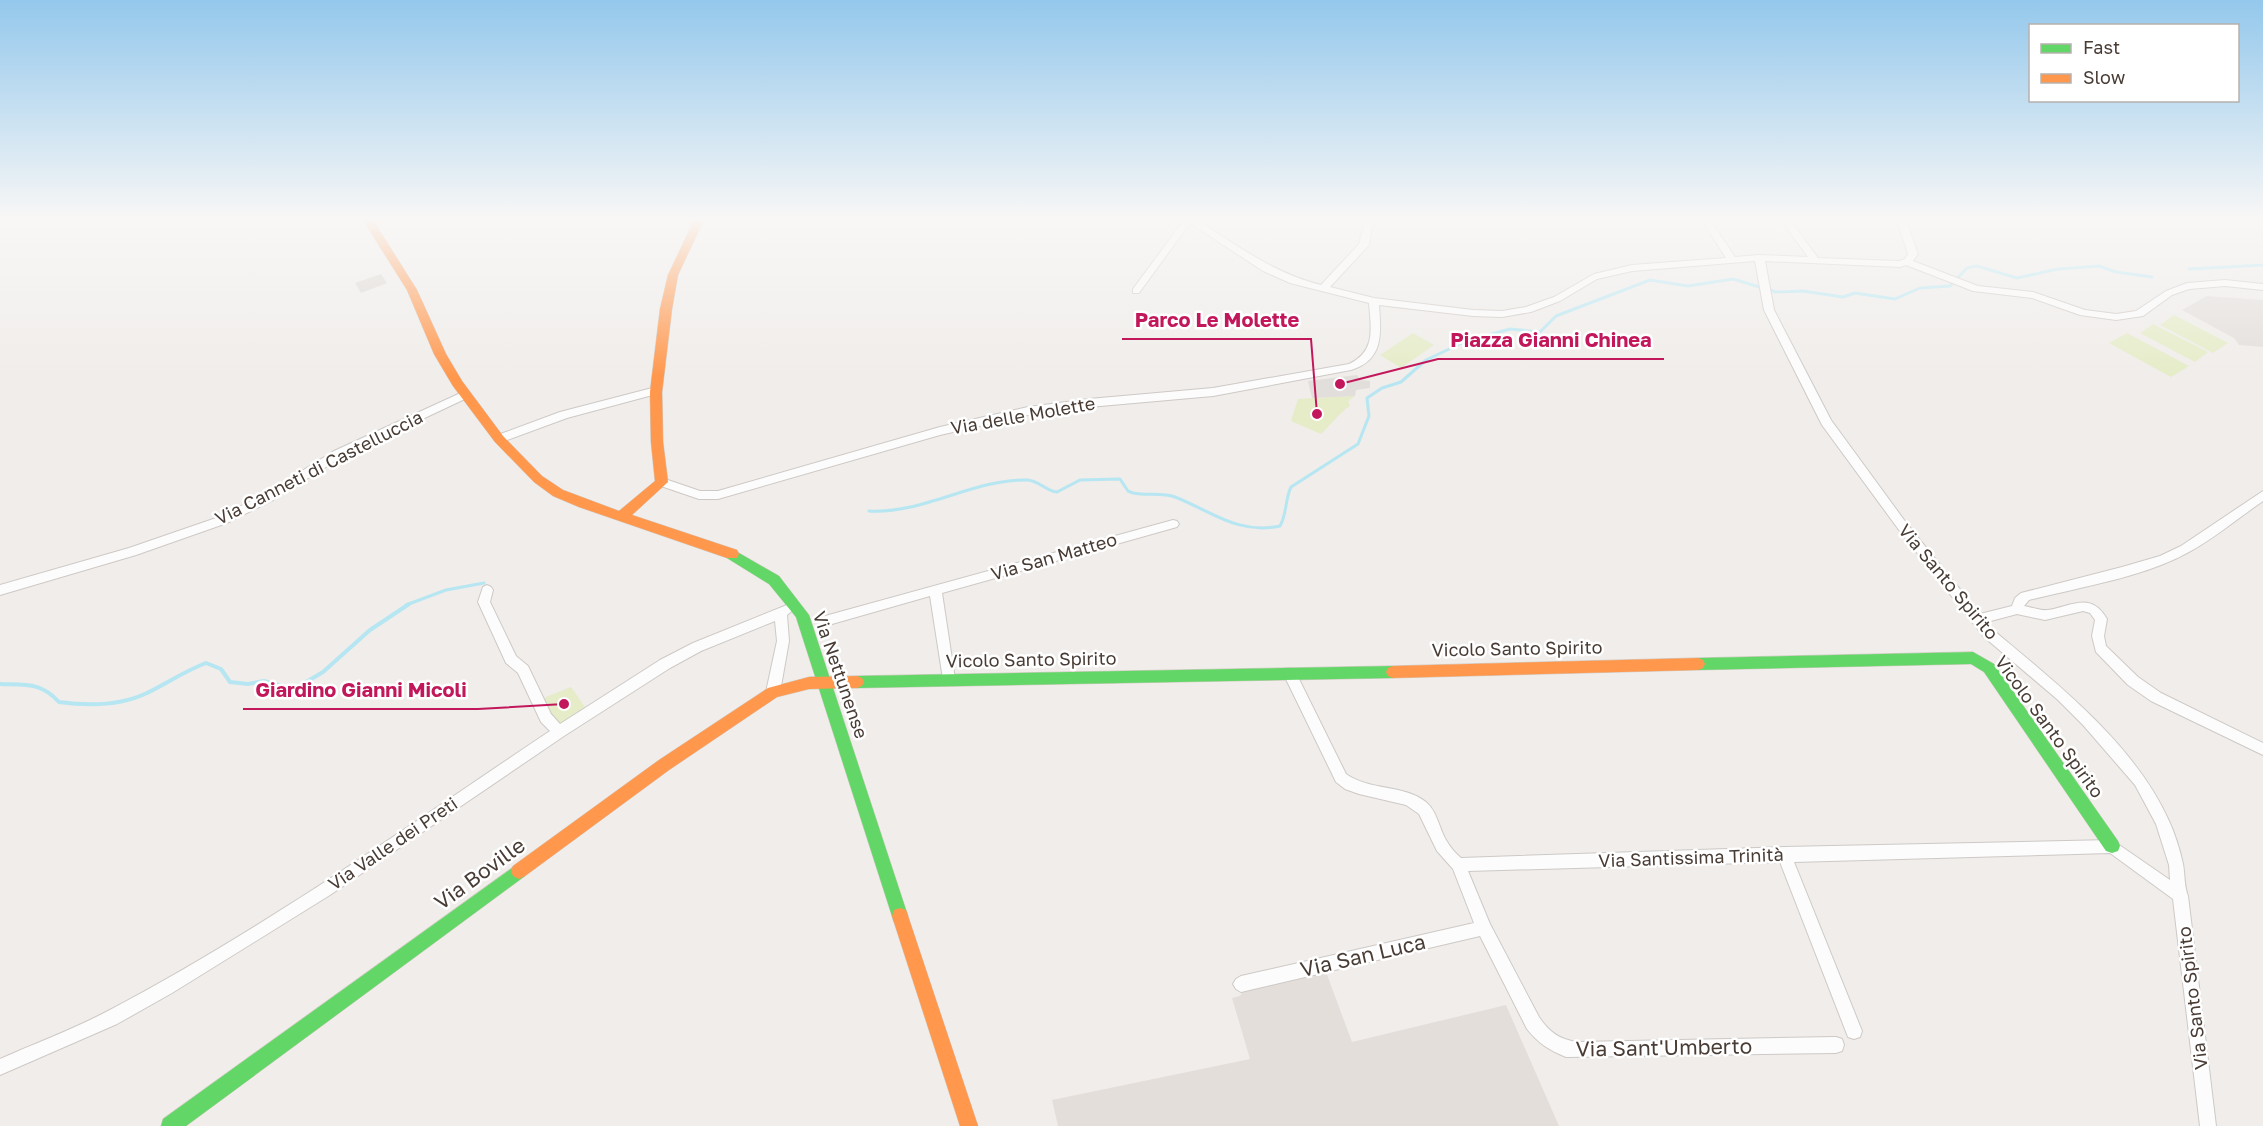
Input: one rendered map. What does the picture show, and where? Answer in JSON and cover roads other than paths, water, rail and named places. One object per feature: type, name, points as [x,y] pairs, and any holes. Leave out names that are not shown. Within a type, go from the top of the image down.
[{"type":"street","name":"Via Nettunense","points":[[402,273],[440,354],[465,395],[499,439],[538,480],[555,491],[584,504],[715,546],[741,558],[774,580],[795,605],[807,626],[969,1126]]},
{"type":"street","points":[[622,516],[662,483],[657,442],[656,391],[670,286],[676,273]]},
{"type":"street","points":[[1136,291],[1150,273]]},
{"type":"street","points":[[1272,273],[1293,281],[1374,301],[1457,312],[1515,312],[1552,302],[1585,281],[1608,273]]},
{"type":"street","points":[[1323,289],[1338,273]]},
{"type":"street","name":"Via Santo Spirito","points":[[1762,273],[1763,289],[1772,318],[1826,422],[1903,527],[1997,641],[2063,696],[2140,781],[2168,835],[2181,896],[2208,1126]]},
{"type":"street","points":[[1933,273],[1984,291],[2033,295],[2084,313],[2116,317],[2139,314],[2169,293],[2187,286],[2224,284],[2263,287]]},
{"type":"street","name":"Via delle Molette","points":[[662,483],[699,495],[718,495],[940,431],[1028,411],[1224,391],[1351,367],[1367,360],[1372,352],[1374,301]]},
{"type":"street","points":[[499,439],[564,415],[656,391]]},
{"type":"street","name":"Via Canneti di Castelluccia","points":[[0,590],[132,552],[223,520],[269,497],[338,454],[465,395]]},
{"type":"street","points":[[2017,609],[2021,600],[2029,595],[2122,572],[2174,554],[2263,495]]},
{"type":"street","name":"Via San Matteo","points":[[825,621],[1173,524]]},
{"type":"street","points":[[487,590],[484,602],[511,659],[524,672],[546,718],[559,732]]},
{"type":"street","points":[[935,590],[949,679]]},
{"type":"street","name":"Via Valle dei Preti","points":[[0,1067],[111,1018],[178,981],[325,890],[559,732],[677,657],[795,605]]},
{"type":"street","points":[[1978,620],[2017,609],[2041,615],[2079,606],[2094,610],[2102,621],[2098,636],[2100,648],[2133,681],[2156,697],[2263,749]]},
{"type":"street","points":[[773,692],[783,641],[781,613]]},
{"type":"street","name":"Vicolo Santo Spirito","points":[[826,684],[949,679],[1973,658],[1989,668],[2112,846]]},
{"type":"street","points":[[1289,673],[1338,776],[1353,787],[1421,806],[1442,846],[1458,866]]},
{"type":"street","name":"Via Boville","points":[[170,1126],[664,765],[773,692],[799,684],[826,684]]},
{"type":"street","points":[[2112,846],[2181,896]]},
{"type":"street","name":"Via Santissima Trinità","points":[[1458,866],[1784,854],[2112,846]]},
{"type":"street","points":[[1784,854],[1854,1031]]},
{"type":"street","name":"Via Sant'Umberto","points":[[1458,866],[1484,928],[1533,1023],[1545,1038],[1559,1046],[1578,1050],[1836,1045]]},
{"type":"street","name":"Via San Luca","points":[[1241,984],[1484,928]]},
{"type":"waterway","points":[[869,511],[909,507],[1007,481],[1031,480],[1057,492],[1080,480],[1120,479],[1128,491],[1133,493],[1175,497],[1238,524],[1265,528],[1280,526],[1291,487],[1358,444],[1369,416],[1367,398],[1382,388],[1401,382],[1426,360],[1464,342],[1510,329],[1540,332],[1556,316],[1650,280],[1688,286],[1733,279],[1776,292],[1803,291],[1843,297],[1855,293],[1895,299],[1920,288],[1950,286],[1963,273]]},
{"type":"waterway","points":[[1999,273],[2017,278],[2042,273]]},
{"type":"waterway","points":[[2120,273],[2152,277]]},
{"type":"waterway","points":[[406,605],[446,590],[484,583]]},
{"type":"waterway","points":[[0,684],[39,688],[59,702],[115,703],[147,693],[206,663],[221,669],[230,682],[248,684],[264,681],[290,688],[301,685],[323,672],[370,630],[409,604]]},
{"type":"place","name":"Piazza Gianni Chinea","points":[[1340,384]]},
{"type":"place","name":"Parco Le Molette","points":[[1317,414]]},
{"type":"place","name":"Giardino Gianni Micoli","points":[[564,704]]}]
